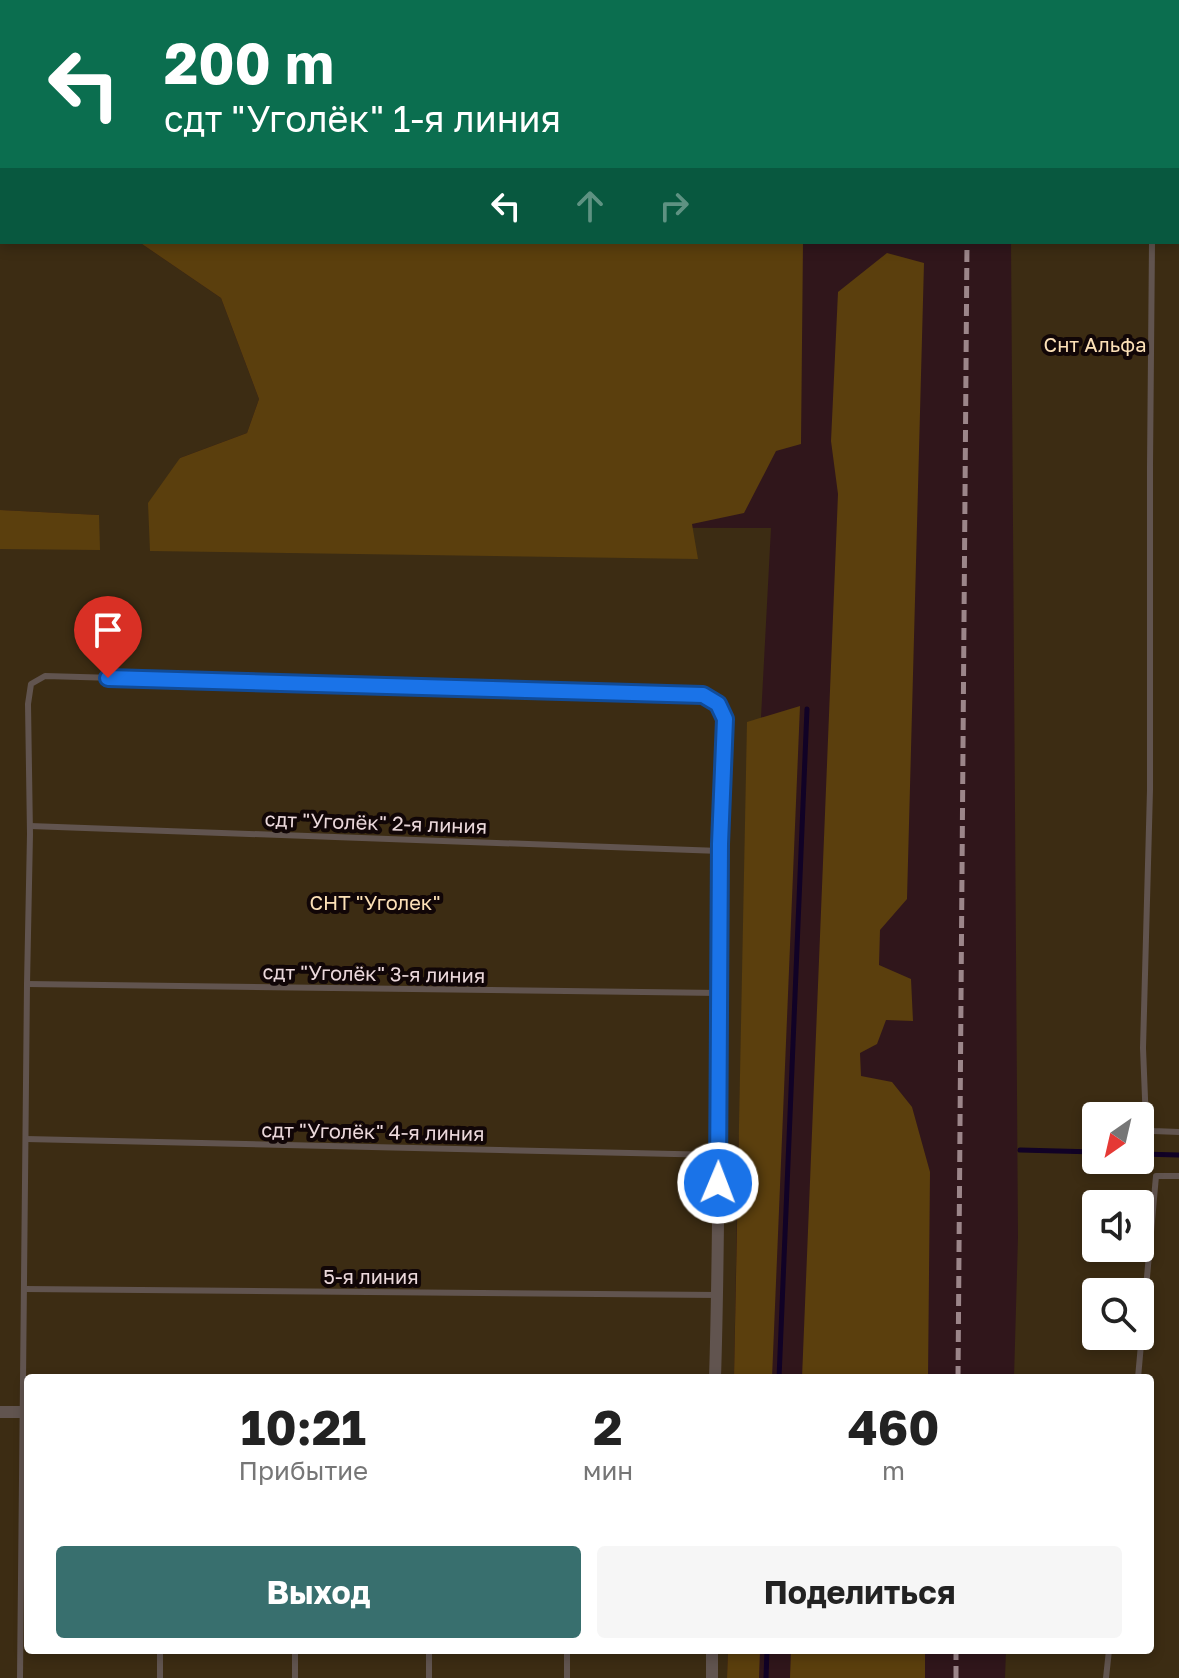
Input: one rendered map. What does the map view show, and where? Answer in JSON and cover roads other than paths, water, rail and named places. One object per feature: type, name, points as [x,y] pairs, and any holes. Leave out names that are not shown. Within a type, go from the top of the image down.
[{"type":"street","points":[[703,695],[718,704],[725,719],[720,851],[715,1374]]},
{"type":"street","points":[[0,1412],[24,1412]]},
{"type":"street","points":[[712,1654],[712,1678]]},
{"type":"lane","points":[[1152,244],[1150,790],[1143,1048],[1146,1123],[1153,1131],[1179,1132]]},
{"type":"lane","points":[[25,1374],[30,826],[28,704],[31,684],[45,676],[703,695]]},
{"type":"lane","name":"сдт \"Уголёк\" 2-я линия","points":[[30,826],[720,851]]},
{"type":"lane","name":"сдт \"Уголёк\" 3-я линия","points":[[27,984],[720,993]]},
{"type":"lane","name":"сдт \"Уголёк\" 4-я линия","points":[[26,1139],[719,1155]]},
{"type":"lane","points":[[1138,1374],[1156,1176],[1179,1176]]},
{"type":"lane","name":"5-я линия","points":[[25,1289],[718,1295]]},
{"type":"lane","points":[[20,1678],[24,1465]]},
{"type":"lane","points":[[160,1654],[160,1678]]},
{"type":"lane","points":[[295,1654],[295,1678]]},
{"type":"lane","points":[[429,1654],[429,1678]]},
{"type":"lane","points":[[567,1654],[567,1678]]},
{"type":"lane","points":[[1106,1678],[1109,1654]]},
{"type":"waterway","points":[[779,1374],[807,709]]},
{"type":"waterway","points":[[1020,1150],[1082,1152]]},
{"type":"waterway","points":[[1154,1154],[1179,1155]]},
{"type":"waterway","points":[[766,1678],[767,1654]]},
{"type":"railway","points":[[958,1374],[967,244]]},
{"type":"railway","points":[[956,1654],[956,1678]]},
{"type":"park label","name":"Снт Альфа","points":[[1095,344]]},
{"type":"park label","name":"СНТ \"Уголек\"","points":[[375,902]]}]
